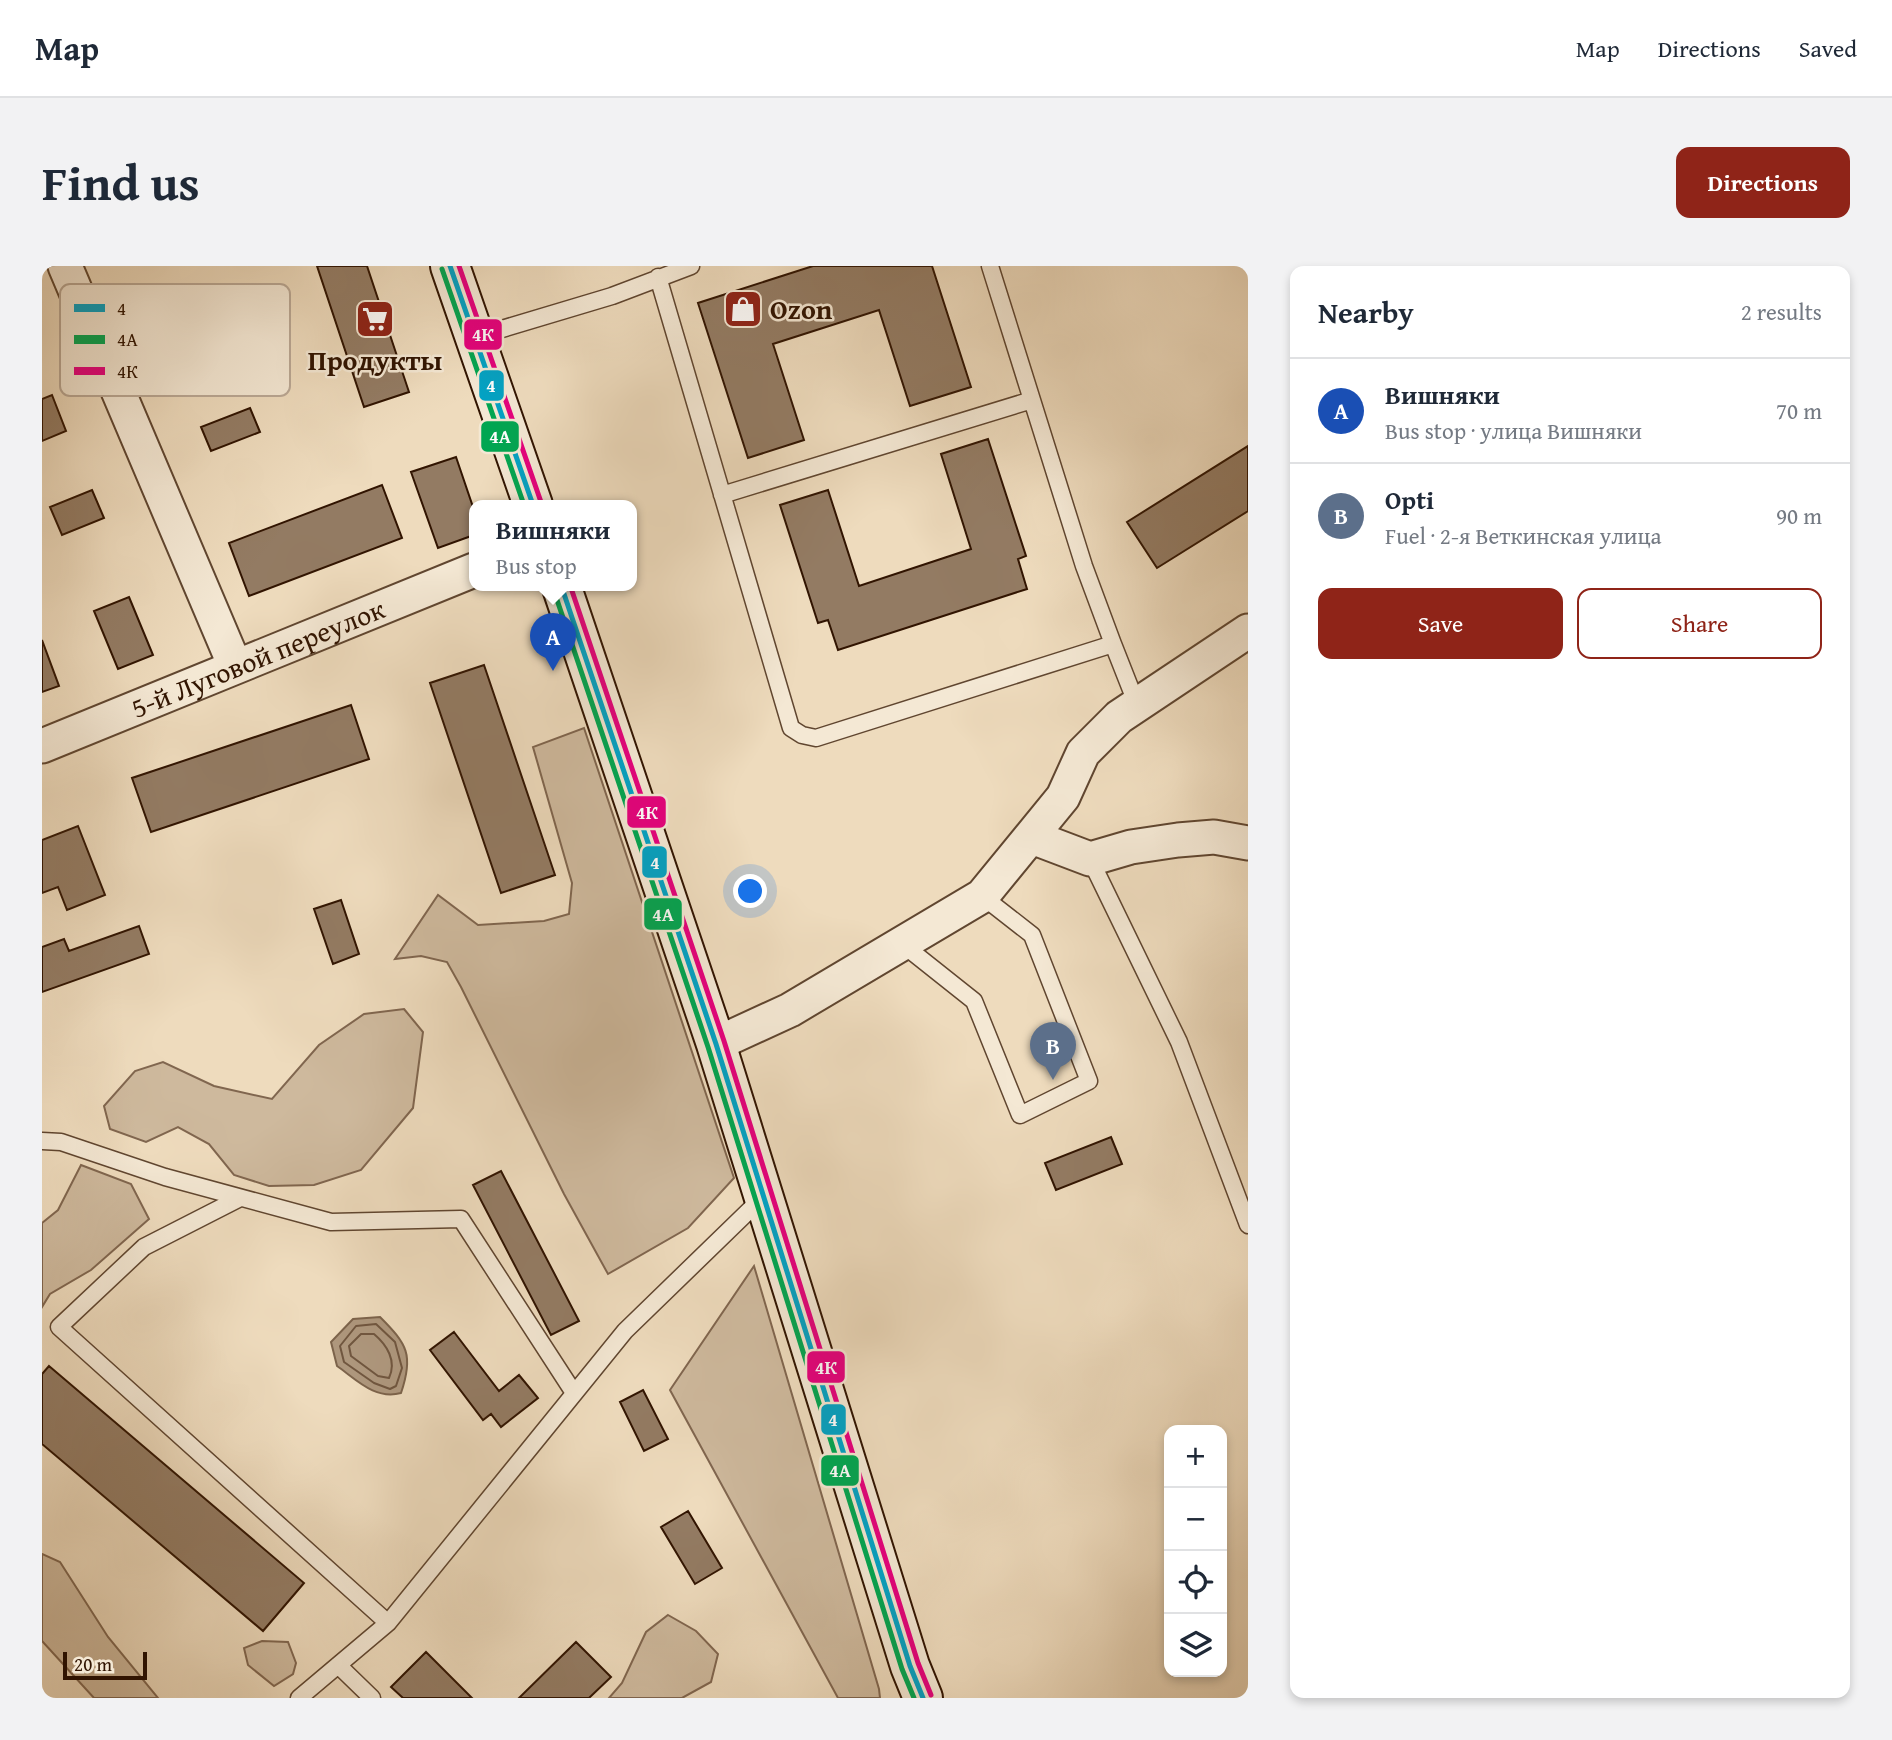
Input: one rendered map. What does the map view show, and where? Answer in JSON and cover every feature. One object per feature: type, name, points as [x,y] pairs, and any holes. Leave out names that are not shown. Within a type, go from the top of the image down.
[{"type":"street","points":[[65,266],[73,284]]},
{"type":"street","points":[[450,266],[531,500]]},
{"type":"street","points":[[120,396],[234,666]]},
{"type":"street","name":"5-й Луговой переулок","points":[[42,746],[469,572]]},
{"type":"street","points":[[563,591],[716,1044],[910,1666],[923,1698]]},
{"type":"street","points":[[716,1044],[790,1010],[982,896],[1063,797],[1083,753],[1119,717],[1248,631]]},
{"type":"street","points":[[1032,837],[1090,859],[1131,847],[1178,839],[1214,837],[1248,843]]},
{"type":"lane","points":[[475,337],[612,296],[691,266]]},
{"type":"lane","points":[[990,266],[1084,566],[1138,705]]},
{"type":"lane","points":[[658,277],[790,728],[802,735],[816,738],[1113,644]]},
{"type":"lane","points":[[722,495],[1032,401]]},
{"type":"lane","points":[[1090,859],[1179,1042],[1248,1225]]},
{"type":"lane","points":[[901,943],[974,1001],[1020,1115],[1089,1081],[1032,934],[982,896]]},
{"type":"lane","points":[[42,1140],[61,1142],[165,1177],[331,1222],[461,1219],[575,1393]]},
{"type":"lane","points":[[299,1698],[388,1623],[625,1331],[763,1196]]},
{"type":"lane","points":[[240,1198],[144,1247],[59,1327],[388,1623]]},
{"type":"lane","points":[[338,1665],[372,1698]]},
{"type":"shaded area","points":[[584,728],[734,1178],[688,1228],[608,1274],[564,1194],[447,962],[421,956],[395,959],[438,895],[478,925],[544,921],[569,914],[572,883],[533,747]]},
{"type":"shaded area","points":[[404,1009],[423,1032],[413,1108],[361,1170],[314,1185],[269,1186],[234,1175],[209,1144],[178,1127],[146,1142],[110,1129],[104,1106],[135,1071],[163,1062],[214,1086],[272,1099],[319,1045],[364,1014]]},
{"type":"shaded area","points":[[81,1165],[131,1184],[149,1219],[91,1270],[50,1294],[42,1307],[42,1223],[58,1210]]},
{"type":"shaded area","points":[[754,1266],[880,1698],[838,1698],[670,1390]]},
{"type":"shaded area","points":[[42,1554],[60,1562],[108,1637],[158,1698],[94,1698],[42,1641]]},
{"type":"shaded area","points":[[668,1615],[696,1631],[718,1654],[711,1682],[682,1698],[609,1698],[622,1683],[646,1632]]},
{"type":"shaded area","points":[[262,1641],[288,1642],[296,1663],[293,1674],[274,1686],[248,1665],[244,1648]]},
{"type":"water","points":[[380,1317],[406,1351],[407,1369],[401,1393],[383,1394],[375,1391],[359,1383],[337,1366],[331,1342],[353,1319]]},
{"type":"building","points":[[317,266],[367,266],[409,392],[364,407]]},
{"type":"building","points":[[813,266],[932,266],[971,387],[910,406],[879,310],[773,344],[804,440],[748,458],[698,303]]},
{"type":"building","points":[[52,395],[66,431],[42,441],[42,399]]},
{"type":"building","points":[[250,408],[260,432],[211,451],[201,427]]},
{"type":"building","points":[[988,439],[1026,556],[1018,559],[1027,589],[838,650],[828,620],[818,623],[780,505],[828,490],[859,586],[971,549],[941,454]]},
{"type":"building","points":[[1248,446],[1248,511],[1157,568],[1127,522]]},
{"type":"building","points":[[456,457],[471,500],[469,537],[438,548],[411,472]]},
{"type":"building","points":[[382,485],[402,538],[249,596],[229,543]]},
{"type":"building","points":[[92,490],[104,518],[62,535],[50,507]]},
{"type":"building","points":[[129,597],[153,655],[118,669],[94,611]]},
{"type":"building","points":[[42,640],[59,686],[42,692]]},
{"type":"building","points":[[484,665],[555,875],[501,893],[430,683]]},
{"type":"building","points":[[351,705],[369,759],[151,832],[132,778]]},
{"type":"building","points":[[78,826],[105,895],[67,910],[58,887],[42,893],[42,840]]},
{"type":"building","points":[[341,900],[359,954],[333,964],[314,909]]},
{"type":"building","points":[[139,926],[149,954],[42,992],[42,947],[64,939],[69,951]]},
{"type":"building","points":[[1111,1137],[1122,1164],[1056,1190],[1045,1163]]},
{"type":"building","points":[[501,1171],[579,1321],[551,1335],[473,1185]]},
{"type":"building","points":[[454,1332],[499,1391],[519,1375],[538,1398],[501,1427],[491,1414],[483,1420],[430,1350]]},
{"type":"building","points":[[49,1366],[304,1583],[263,1631],[42,1444],[42,1374]]},
{"type":"building","points":[[643,1390],[668,1439],[644,1451],[620,1402]]},
{"type":"building","points":[[688,1511],[722,1568],[695,1584],[661,1527]]},
{"type":"building","points":[[576,1642],[611,1677],[589,1698],[519,1698]]},
{"type":"building","points":[[426,1652],[472,1698],[403,1698],[391,1687]]},
{"type":"transit line","name":"4","points":[[450,266],[531,500]]},
{"type":"transit line","name":"4К","points":[[459,266],[540,500]]},
{"type":"transit line","name":"4А","points":[[442,269],[522,500]]},
{"type":"transit line","name":"4А","points":[[554,591],[708,1047],[902,1669],[914,1698]]},
{"type":"transit line","name":"4","points":[[563,591],[716,1044],[910,1666],[923,1698]]},
{"type":"transit line","name":"4К","points":[[572,591],[724,1041],[918,1663],[931,1695]]},
{"type":"place","name":"Ozon","points":[[743,309]]},
{"type":"place","name":"Продукты","points":[[375,319]]},
{"type":"place","name":"Вишняки","points":[[553,671]]},
{"type":"place","name":"Opti","points":[[1053,1080]]}]
